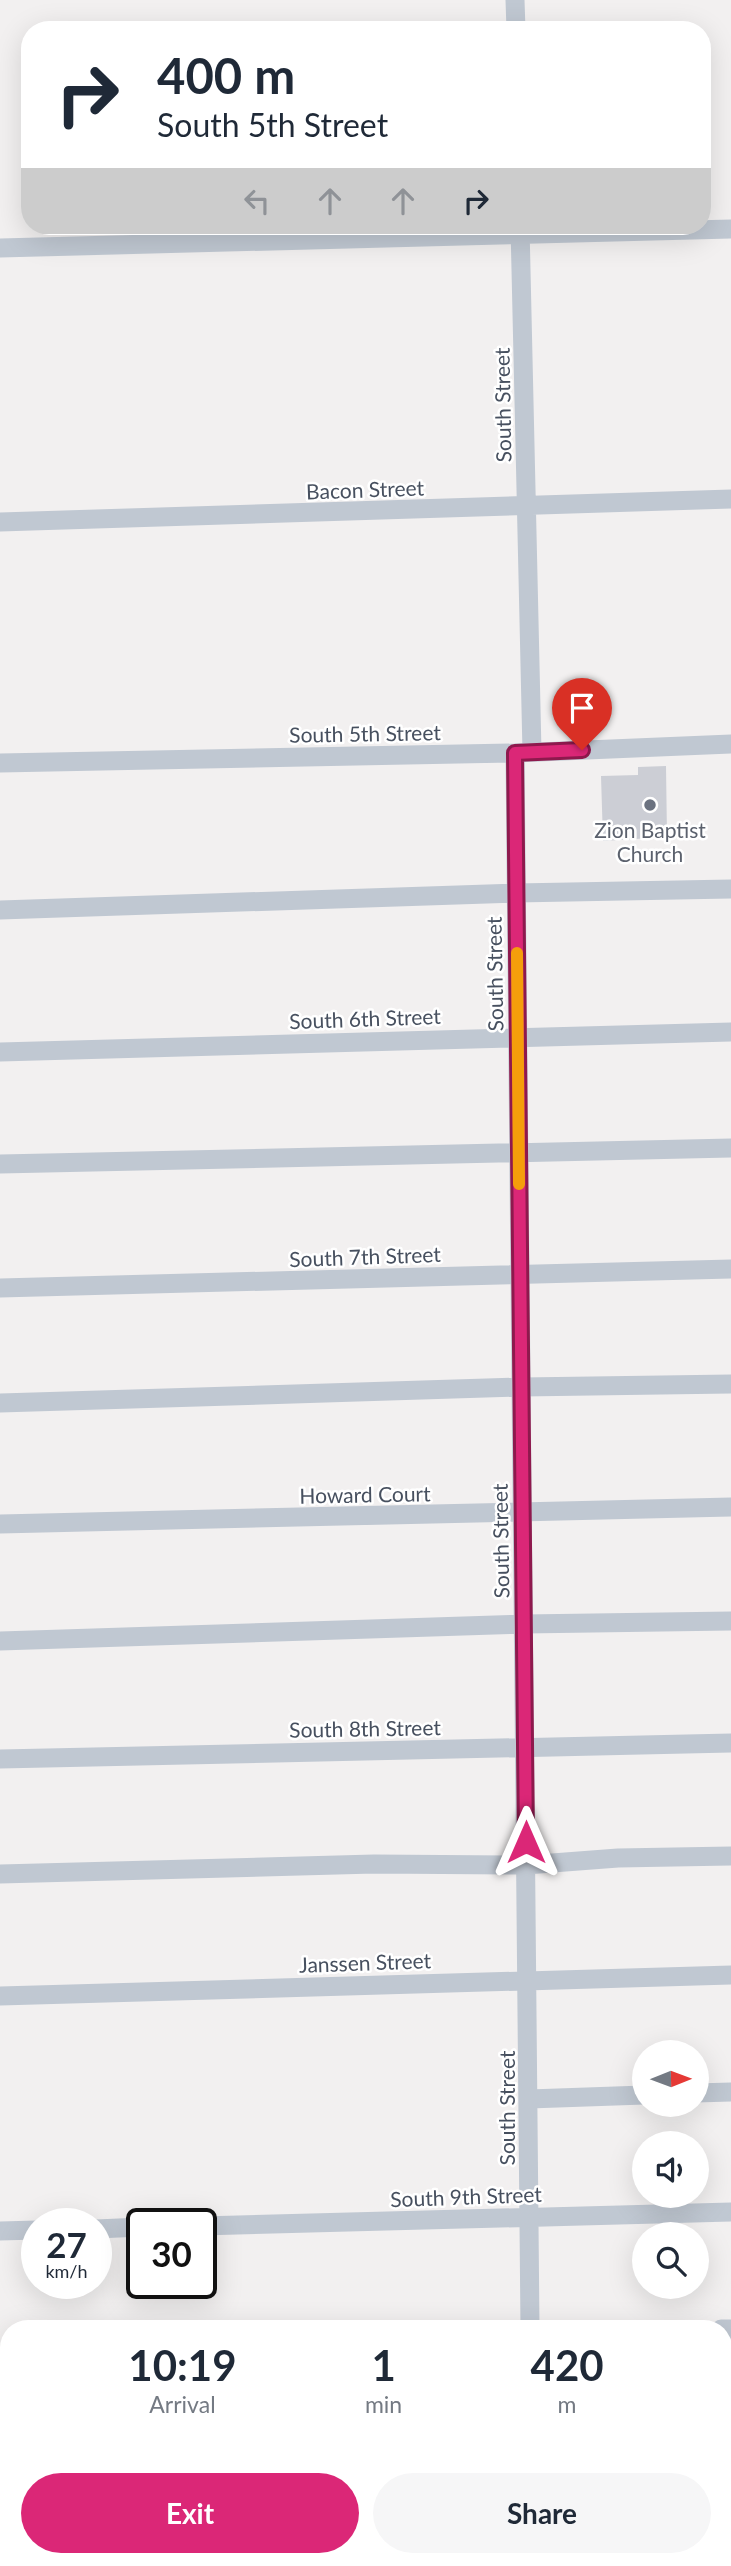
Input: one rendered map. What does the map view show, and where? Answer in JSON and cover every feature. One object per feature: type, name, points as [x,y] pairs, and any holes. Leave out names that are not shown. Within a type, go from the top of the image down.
[{"type":"street","points":[[515,0],[516,21]]},
{"type":"street","points":[[711,229],[731,229]]},
{"type":"street","points":[[0,248],[376,235]]},
{"type":"street","name":"South Street","points":[[520,235],[527,507],[523,752],[516,892],[530,2320]]},
{"type":"street","name":"Bacon Street","points":[[0,522],[731,499]]},
{"type":"street","name":"South 5th Street","points":[[0,763],[523,752],[731,744]]},
{"type":"street","points":[[0,910],[516,892],[731,889]]},
{"type":"street","name":"South 6th Street","points":[[0,1052],[731,1032]]},
{"type":"street","points":[[0,1164],[731,1148]]},
{"type":"street","name":"South 7th Street","points":[[0,1288],[731,1269]]},
{"type":"street","points":[[0,1403],[522,1387],[731,1384]]},
{"type":"street","name":"Howard Court","points":[[0,1524],[731,1507]]},
{"type":"street","points":[[0,1641],[524,1624],[731,1621]]},
{"type":"street","name":"South 8th Street","points":[[0,1759],[731,1743]]},
{"type":"street","points":[[0,1874],[374,1864],[526,1865],[605,1859],[731,1856]]},
{"type":"street","name":"Janssen Street","points":[[0,1996],[731,1975]]},
{"type":"street","points":[[709,2093],[731,2092]]},
{"type":"street","points":[[528,2099],[632,2095]]},
{"type":"street","name":"South 9th Street","points":[[217,2226],[731,2212]]},
{"type":"street","points":[[0,2231],[21,2230]]},
{"type":"building","points":[[666,766],[667,837],[603,841],[601,776],[638,775],[638,767]]},
{"type":"slow traffic","points":[[517,953],[519,1184]]},
{"type":"place","name":"Zion Baptist Church","points":[[650,805]]},
{"type":"route","points":[[526,1842],[515,753],[582,750]]}]
